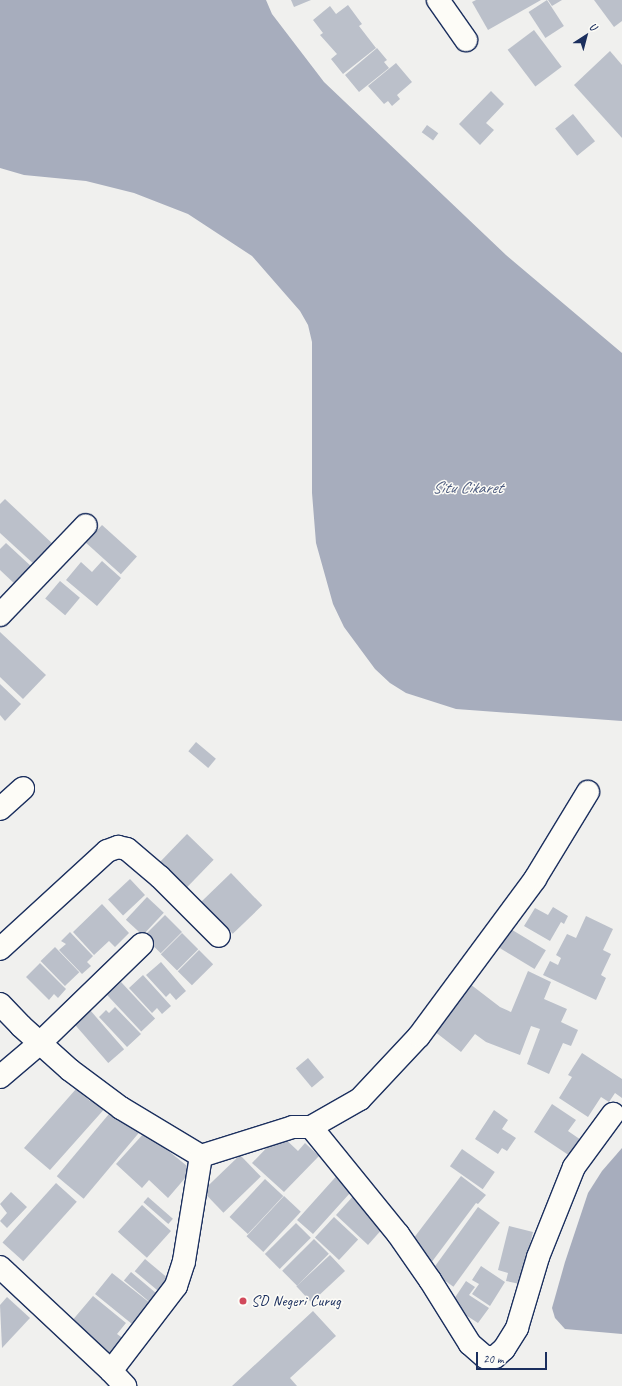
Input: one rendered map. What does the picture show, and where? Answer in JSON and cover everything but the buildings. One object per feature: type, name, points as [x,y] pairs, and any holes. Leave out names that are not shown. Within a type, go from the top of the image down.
[{"type":"street","points":[[438,0],[466,40]]},
{"type":"street","points":[[0,615],[86,525]]},
{"type":"street","points":[[0,809],[22,788]]},
{"type":"street","points":[[0,1004],[70,1070],[121,1108],[201,1156],[293,1128],[311,1127],[360,1099],[420,1036],[535,879],[588,792]]},
{"type":"street","points":[[0,949],[107,851],[118,847],[127,849],[160,877],[219,936]]},
{"type":"street","points":[[0,1077],[40,1043],[142,944]]},
{"type":"street","points":[[311,1127],[398,1234],[430,1280],[470,1344],[485,1357],[495,1357],[504,1349],[517,1328],[538,1257],[574,1167],[613,1114]]},
{"type":"street","points":[[0,1267],[118,1378],[176,1286],[184,1261],[201,1156]]},
{"type":"water","name":"Situ Cikaret","points":[[0,0],[266,0],[272,14],[324,82],[506,255],[622,353],[622,721],[456,709],[406,693],[390,683],[375,669],[344,627],[333,604],[316,543],[312,493],[312,342],[308,325],[300,311],[252,256],[188,214],[134,193],[86,181],[24,175],[0,168]]},
{"type":"water","points":[[622,1148],[622,1334],[565,1329],[555,1318],[552,1308],[565,1262],[588,1193],[602,1171]]},
{"type":"place","name":"SD Negeri Curug","points":[[243,1301]]}]
